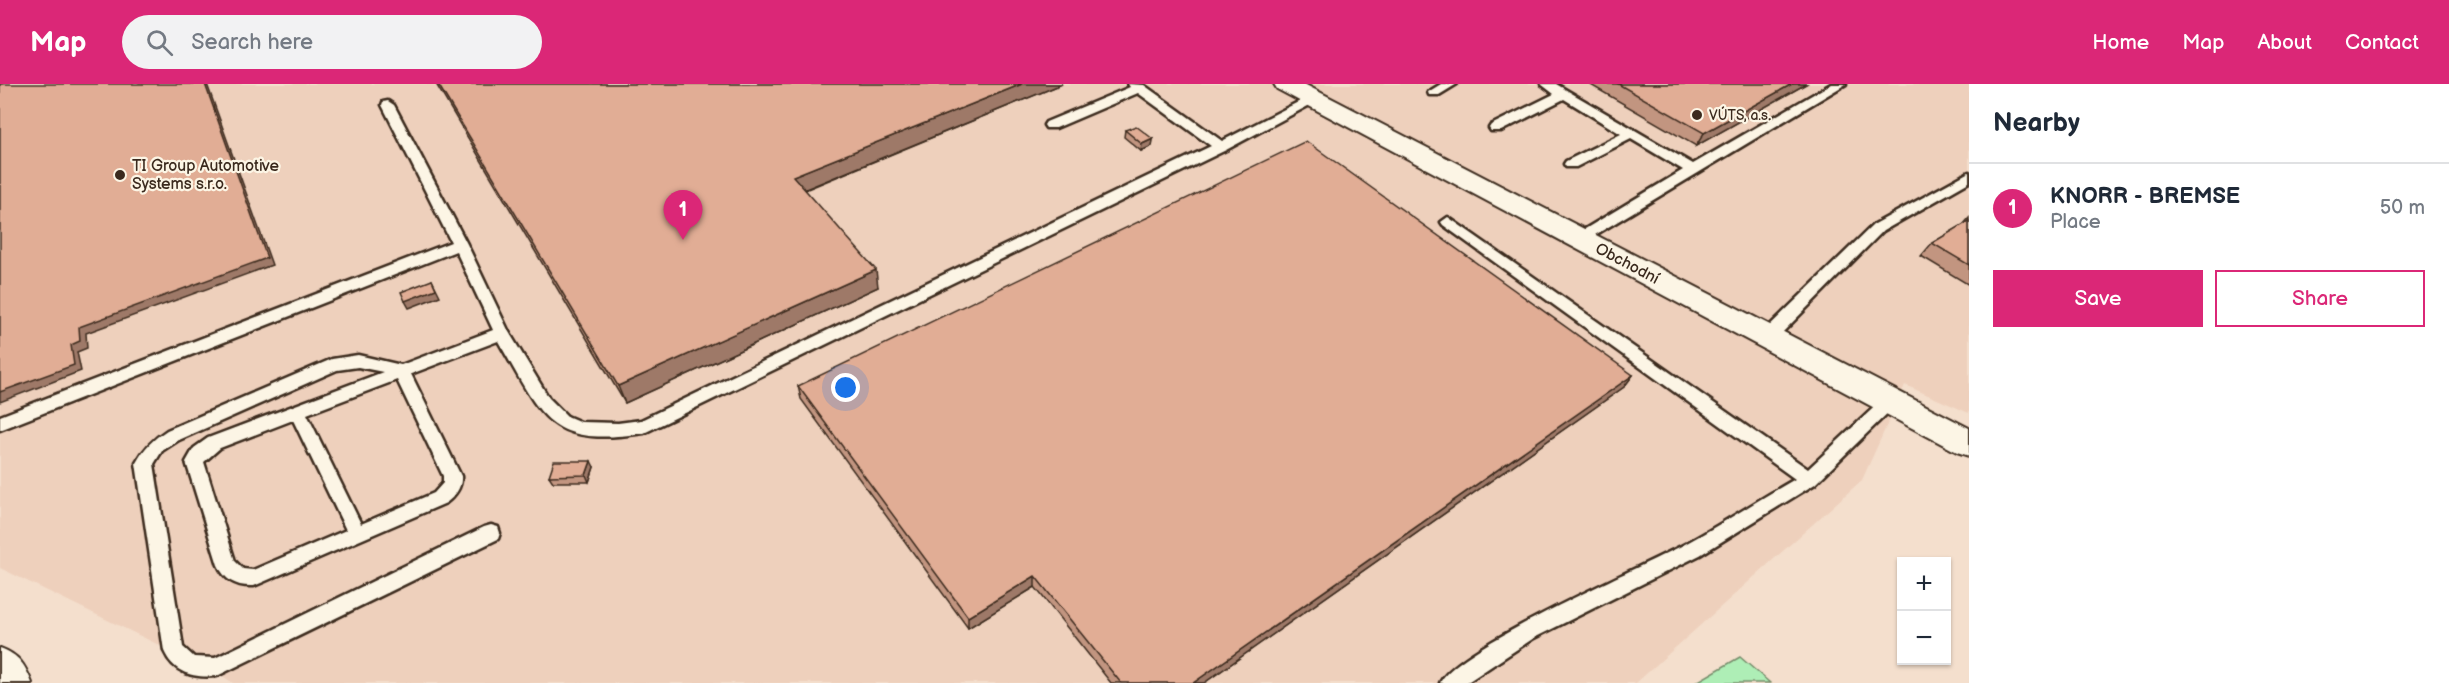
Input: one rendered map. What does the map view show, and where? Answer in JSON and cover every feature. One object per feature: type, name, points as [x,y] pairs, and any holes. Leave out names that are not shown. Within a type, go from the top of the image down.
[{"type":"street","name":"Obchodní","points":[[1286,84],[1969,443]]},
{"type":"street","points":[[0,666],[13,683]]},
{"type":"lane","points":[[1434,92],[1451,84]]},
{"type":"lane","points":[[1547,84],[1693,170]]},
{"type":"lane","points":[[1580,239],[1840,84]]},
{"type":"lane","points":[[1051,125],[1137,86],[1221,147]]},
{"type":"lane","points":[[1496,128],[1564,94]]},
{"type":"lane","points":[[388,105],[460,244],[502,333],[543,403],[561,421],[579,429],[618,430],[644,426],[1221,147],[1315,99]]},
{"type":"lane","points":[[1571,164],[1631,134]]},
{"type":"lane","points":[[1767,338],[1878,228],[1969,176]]},
{"type":"lane","points":[[1448,222],[1809,479]]},
{"type":"lane","points":[[0,423],[460,244]]},
{"type":"lane","points":[[491,533],[217,667],[199,669],[183,664],[174,651],[145,472],[148,455],[156,446],[173,435],[346,360],[368,361],[401,371],[453,482],[450,491],[440,498],[254,578],[242,579],[233,574],[227,565],[195,462],[197,457],[214,443],[401,371],[502,333]]},
{"type":"lane","points":[[1450,683],[1473,664],[1527,632],[1693,549],[1809,479],[1891,402]]},
{"type":"lane","points":[[297,411],[357,534]]},
{"type":"shaded area","points":[[0,84],[1969,84],[1969,413],[1905,385],[1862,480],[1636,683],[233,683],[221,675],[0,568]]},
{"type":"green space","points":[[1740,657],[1770,683],[1695,683]]},
{"type":"building","name":"TI Group Automotive Systems s.r.o.","points":[[0,84],[205,84],[267,258],[79,327],[80,341],[71,345],[74,365],[0,392]]},
{"type":"building","points":[[438,84],[1022,84],[793,176],[876,270],[618,386]]},
{"type":"building","name":"VÚTS, a.s.","points":[[1618,84],[1792,84],[1704,133]]},
{"type":"building","points":[[1136,126],[1153,139],[1142,144],[1125,130]]},
{"type":"building","points":[[1306,141],[1633,375],[1193,683],[1121,683],[1035,576],[968,617],[798,386]]},
{"type":"building","points":[[1969,221],[1969,265],[1932,243]]},
{"type":"building","points":[[432,280],[436,289],[405,301],[401,292]]},
{"type":"building","points":[[554,461],[591,461],[586,475],[549,476]]},
{"type":"place","name":"VÚTS, a.s.","points":[[1697,115]]},
{"type":"place","name":"TI Group Automotive Systems s.r.o.","points":[[120,175]]},
{"type":"place","name":"KNORR - BREMSE","points":[[683,240]]}]
